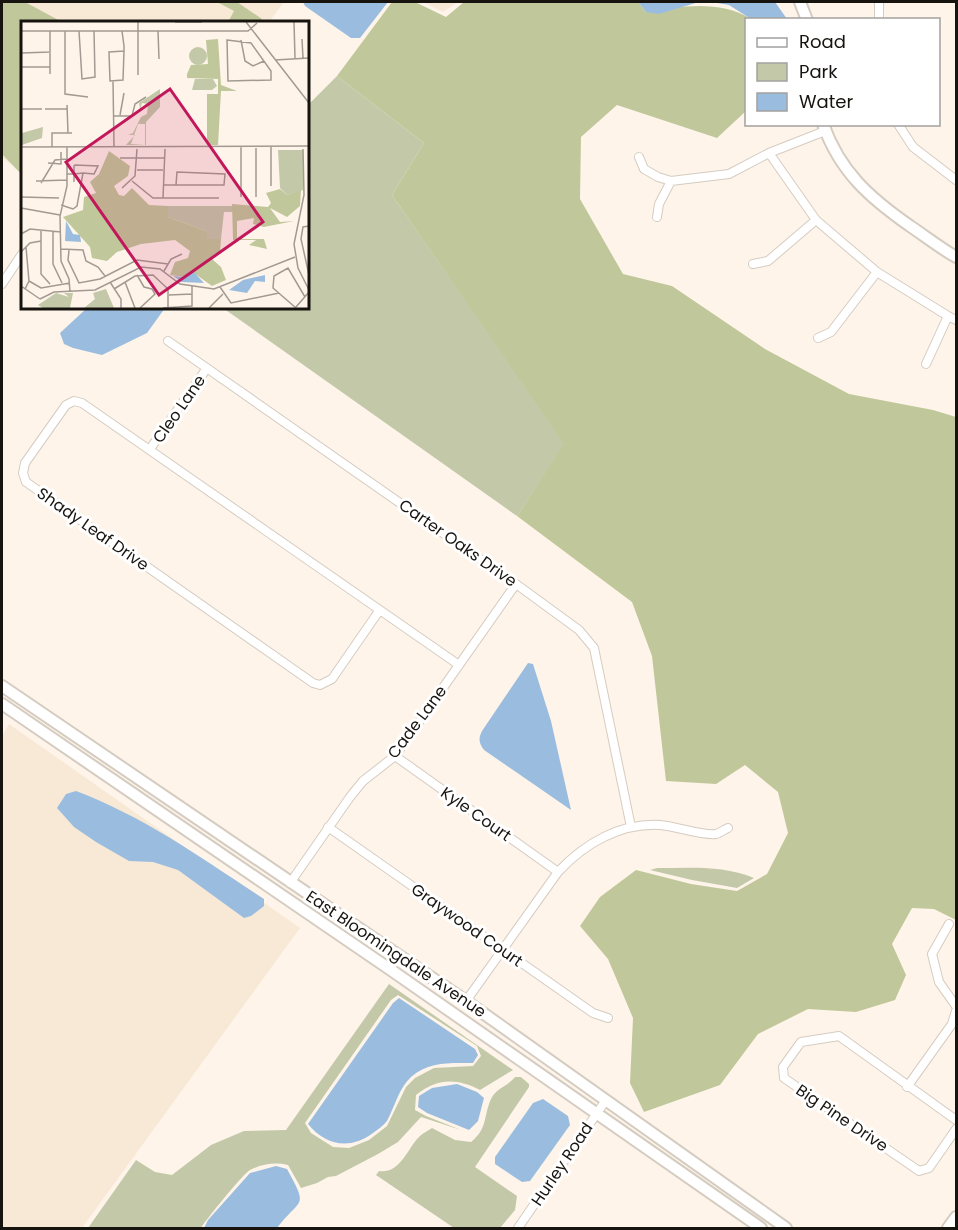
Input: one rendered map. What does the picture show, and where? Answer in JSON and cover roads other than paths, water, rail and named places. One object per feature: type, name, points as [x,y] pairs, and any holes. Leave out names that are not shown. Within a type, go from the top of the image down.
[{"type":"main road","points":[[800,2],[806,18]]},
{"type":"main road","points":[[824,128],[839,158],[862,189],[881,205],[957,257]]},
{"type":"main road","name":"East Bloomingdale Avenue","points":[[2,686],[84,744],[466,1001],[786,1228]]},
{"type":"main road","name":"East Bloomingdale Avenue","points":[[2,704],[391,970],[761,1228]]},
{"type":"main road","points":[[75,756],[84,744]]},
{"type":"main road","points":[[282,896],[290,883]]},
{"type":"main road","points":[[391,970],[406,961]]},
{"type":"main road","points":[[948,1228],[957,1216]]},
{"type":"street","points":[[879,2],[879,18]]},
{"type":"street","points":[[899,126],[913,147],[957,180]]},
{"type":"street","points":[[639,157],[644,169],[671,181],[729,174],[824,128]]},
{"type":"street","points":[[769,153],[816,220],[877,272],[957,320]]},
{"type":"street","points":[[657,217],[659,204],[671,181]]},
{"type":"street","points":[[753,264],[768,261],[816,220]]},
{"type":"street","points":[[2,284],[21,256]]},
{"type":"street","points":[[818,338],[831,332],[877,272]]},
{"type":"street","points":[[926,364],[948,316]]},
{"type":"street","name":"Carter Oaks Drive","points":[[168,340],[579,630],[594,648],[631,827]]},
{"type":"street","name":"Cleo Lane","points":[[150,449],[207,368]]},
{"type":"street","name":"Shady Leaf Drive","points":[[380,611],[332,679],[320,685],[26,482],[22,473],[25,463],[66,405],[74,401],[82,402],[459,665]]},
{"type":"street","name":"Cade Lane","points":[[290,883],[363,781],[395,756],[516,584]]},
{"type":"street","name":"Kyle Court","points":[[395,756],[558,872]]},
{"type":"street","points":[[466,1001],[558,872],[573,855],[589,844],[631,827],[660,825],[715,834],[729,828]]},
{"type":"street","name":"Graywood Court","points":[[328,827],[593,1013],[608,1018]]},
{"type":"street","points":[[949,924],[932,954],[939,982],[957,1006]]},
{"type":"street","points":[[907,1087],[952,1024],[957,1011]]},
{"type":"street","name":"Big Pine Drive","points":[[957,1120],[907,1087],[839,1036],[801,1042],[783,1067],[784,1078],[919,1171],[929,1168],[957,1129]]},
{"type":"street","name":"Hurley Road","points":[[518,1228],[606,1100]]},
{"type":"water","points":[[303,2],[388,2],[360,38],[351,38],[305,6]]},
{"type":"water","points":[[638,2],[699,2],[659,14],[646,12]]},
{"type":"water","points":[[711,2],[775,2],[786,18],[749,18],[729,5]]},
{"type":"water","points":[[86,309],[164,309],[147,333],[102,355],[64,344],[60,333]]},
{"type":"water","points":[[528,663],[533,664],[551,721],[571,810],[484,750],[480,743],[482,731]]},
{"type":"water","points":[[76,791],[126,813],[196,854],[264,899],[264,906],[251,916],[244,918],[178,870],[153,862],[129,861],[96,842],[74,827],[57,808],[66,794]]},
{"type":"water","points":[[399,998],[475,1049],[478,1055],[473,1063],[440,1064],[418,1072],[403,1086],[387,1121],[379,1129],[356,1142],[330,1141],[308,1124],[393,1003]]},
{"type":"water","points":[[457,1084],[477,1092],[484,1098],[478,1121],[469,1130],[418,1107],[419,1096],[432,1088]]},
{"type":"water","points":[[543,1099],[568,1116],[570,1125],[530,1181],[522,1182],[495,1164],[495,1157],[533,1103]]},
{"type":"water","points":[[276,1166],[287,1169],[300,1197],[297,1206],[277,1228],[204,1228],[208,1220],[250,1173]]}]
